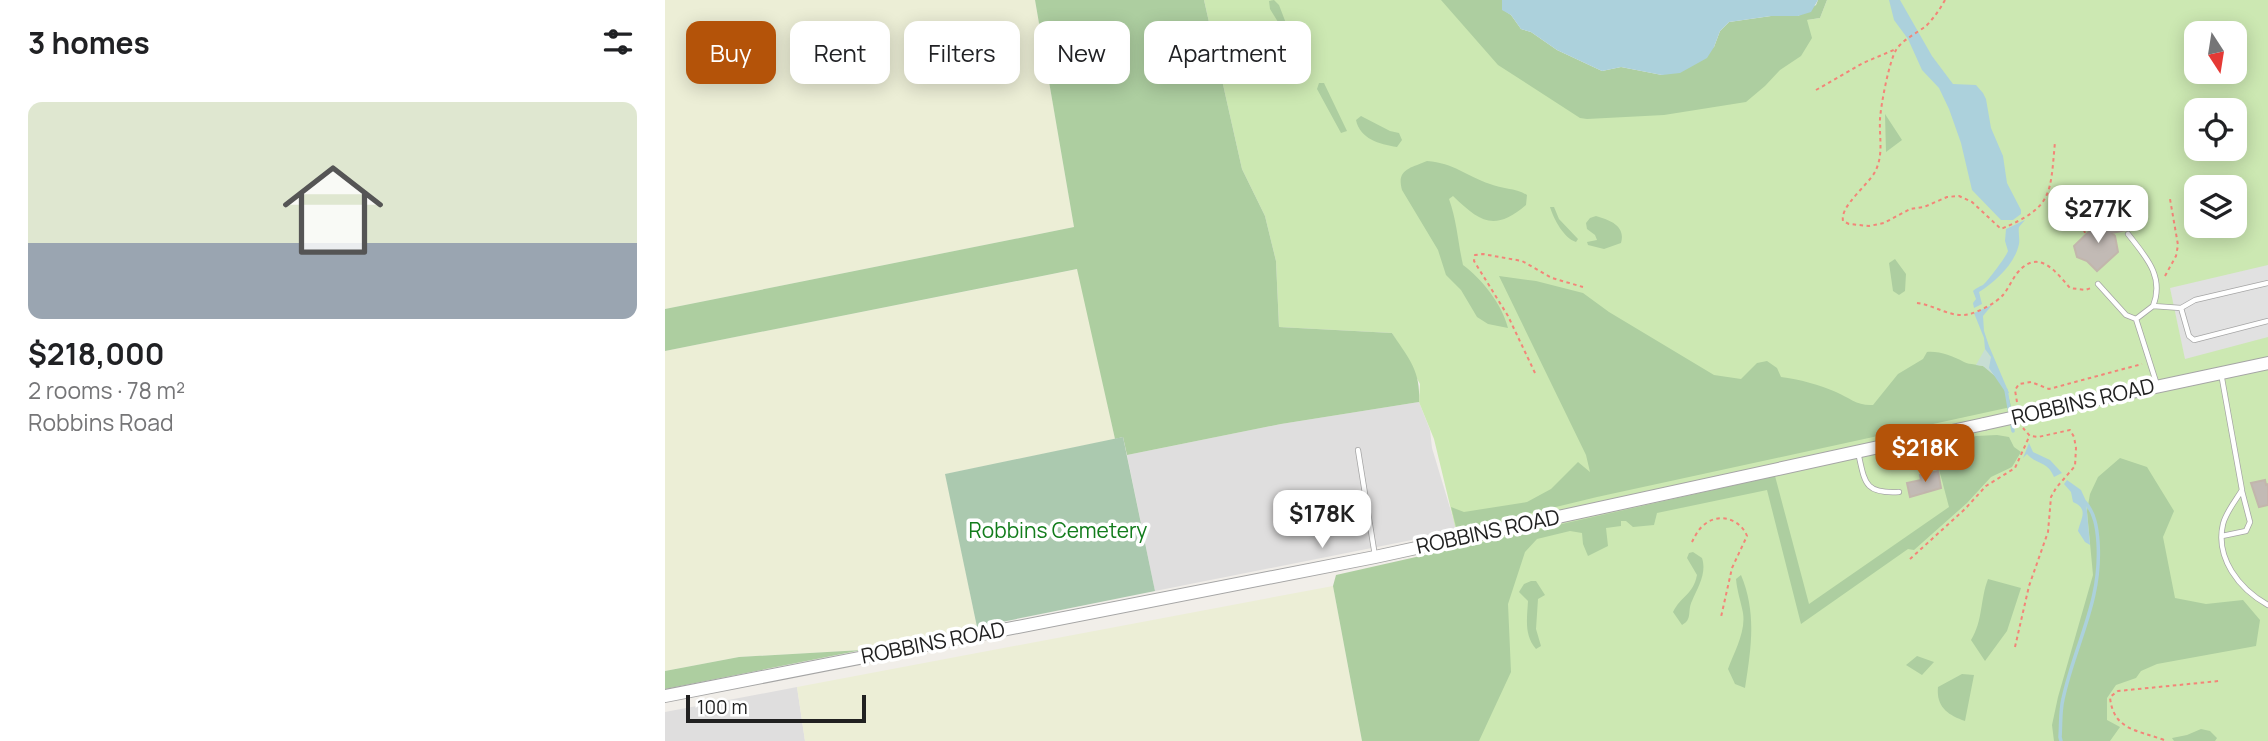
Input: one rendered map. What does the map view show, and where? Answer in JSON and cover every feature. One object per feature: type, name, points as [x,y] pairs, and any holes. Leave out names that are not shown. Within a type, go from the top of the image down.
[{"type":"street","name":"ROBBINS ROAD","points":[[665,696],[1375,557],[2268,363]]},
{"type":"lane","points":[[2128,234],[2151,265],[2157,284],[2154,306],[2136,320]]},
{"type":"lane","points":[[2154,306],[2181,308],[2195,300],[2268,283]]},
{"type":"lane","points":[[2098,284],[2126,315],[2136,320],[2157,385]]},
{"type":"lane","points":[[2181,308],[2189,336],[2194,340],[2268,322]]},
{"type":"lane","points":[[2221,372],[2250,522],[2246,531],[2222,536]]},
{"type":"lane","points":[[1357,450],[1375,557]]},
{"type":"lane","points":[[1858,451],[1869,486],[1880,493],[1899,492]]},
{"type":"lane","points":[[2242,490],[2224,521],[2224,561],[2240,584],[2268,605]]},
{"type":"path","points":[[1816,90],[1863,63],[1896,49],[1927,25],[1945,0]]},
{"type":"path","points":[[1896,49],[1883,98],[1880,118],[1882,148],[1879,162],[1875,173],[1847,206],[1842,215],[1843,221],[1869,226],[1884,223],[1910,209],[1947,197],[1959,197],[1972,202],[2001,229],[2024,219],[2048,197],[2055,142]]},
{"type":"path","points":[[2085,233],[2082,225],[2086,209],[2098,197],[2112,193],[2120,225],[2128,234]]},
{"type":"path","points":[[2157,284],[2165,276],[2176,256],[2178,246],[2170,199]]},
{"type":"path","points":[[1535,373],[1509,316],[1474,261],[1475,255],[1522,261],[1552,278],[1583,287]]},
{"type":"path","points":[[1917,303],[1930,304],[1952,314],[1974,312],[1993,303],[2003,295],[2021,270],[2037,262],[2045,263],[2053,269],[2070,288],[2085,290],[2098,284]]},
{"type":"path","points":[[2018,408],[2015,390],[2019,384],[2031,382],[2049,389],[2143,364]]},
{"type":"path","points":[[2023,425],[2030,436]]},
{"type":"path","points":[[2015,647],[2029,586],[2048,531],[2051,497],[2074,466],[2077,456],[2070,430],[2038,437],[2030,436]]},
{"type":"path","points":[[1910,559],[1986,486],[1996,478],[2008,474],[2020,460],[2030,436]]},
{"type":"path","points":[[1692,542],[1706,523],[1713,520],[1727,519],[1739,523],[1747,536],[1732,568],[1721,617]]},
{"type":"path","points":[[2164,740],[2127,727],[2116,719],[2111,709],[2110,697],[2118,691],[2219,681]]},
{"type":"shaded area","points":[[2268,265],[2268,337],[2185,359],[2170,288]]},
{"type":"shaded area","points":[[1419,402],[1430,430],[1432,448],[1457,531],[1155,591],[1127,455],[1281,424]]},
{"type":"shaded area","points":[[797,687],[805,741],[665,741],[665,712]]},
{"type":"green space","points":[[665,0],[1035,0],[1039,21],[1034,21],[1034,84],[1049,84],[1074,227],[665,309]]},
{"type":"green space","points":[[1035,0],[1204,0],[1209,21],[1144,21],[1144,84],[1223,84],[1242,169],[1265,216],[1276,261],[1279,327],[1392,333],[1416,373],[1419,402],[1281,424],[1127,455],[1123,437],[1115,439],[1077,269],[665,351],[665,309],[1074,227],[1049,84],[1130,84],[1130,21],[1039,21]]},
{"type":"green space","points":[[1204,0],[1495,0],[1497,16],[1582,76],[1675,84],[1717,65],[1731,32],[1820,18],[1827,0],[2268,0],[2268,741],[1468,741],[1489,667],[1434,439],[1419,402],[1420,384],[1392,333],[1279,327],[1276,261],[1265,216],[1242,169],[1223,84],[1311,84],[1311,21],[1209,21]]},
{"type":"green space","points":[[1274,0],[1279,5],[1285,21],[1277,21],[1270,9],[1269,1]]},
{"type":"green space","points":[[1441,0],[1502,0],[1502,9],[1511,15],[1521,29],[1531,32],[1557,50],[1602,71],[1621,67],[1662,75],[1714,47],[1720,31],[1729,22],[1771,16],[1798,16],[1816,5],[1818,0],[1827,0],[1820,18],[1807,20],[1812,38],[1801,56],[1780,70],[1746,102],[1664,115],[1587,119],[1580,118],[1498,65]]},
{"type":"green space","points":[[1319,83],[1324,83],[1347,131],[1341,133],[1317,89]]},
{"type":"green space","points":[[1885,114],[1902,140],[1886,152]]},
{"type":"green space","points":[[1361,116],[1399,133],[1402,140],[1397,147],[1366,136],[1356,120]]},
{"type":"green space","points":[[1427,161],[1445,164],[1482,181],[1527,195],[1526,205],[1505,219],[1496,221],[1471,212],[1453,196],[1449,199],[1463,265],[1490,293],[1508,328],[1488,324],[1477,317],[1461,290],[1446,275],[1438,250],[1402,190],[1403,173]]},
{"type":"green space","points":[[1550,207],[1554,207],[1559,219],[1578,239],[1576,242],[1567,237],[1560,228]]},
{"type":"green space","points":[[1596,216],[1619,228],[1621,243],[1604,249],[1588,245],[1587,242],[1597,240],[1587,229],[1586,223]]},
{"type":"green space","points":[[1895,259],[1906,274],[1905,291],[1899,295],[1893,291],[1889,263]]},
{"type":"green space","points":[[1078,269],[1115,439],[946,474],[977,627],[862,650],[739,657],[665,671],[665,351]]},
{"type":"green space","points":[[1499,276],[1536,281],[1583,293],[1609,312],[1714,375],[1741,379],[1757,363],[1767,361],[1777,368],[1781,377],[1816,385],[1858,403],[1873,405],[1898,374],[1923,359],[1927,352],[1937,352],[1985,367],[2003,385],[2011,407],[1597,497],[1457,531],[1451,507],[1464,512],[1527,502],[1551,489],[1578,462],[1590,472],[1586,455]]},
{"type":"green space","points":[[1985,349],[1993,361],[1992,372],[1996,377],[1983,366],[1976,365]]},
{"type":"green space","points":[[1976,436],[2009,437],[2014,447],[2021,452],[2012,467],[1991,477],[1967,503],[1914,550],[1908,549],[1801,624],[1767,490],[1657,513],[1654,525],[1633,527],[1626,521],[1621,521],[1621,526],[1606,528],[1608,546],[1588,556],[1582,533],[1570,531],[1537,539],[1525,552],[1508,604],[1511,672],[1479,741],[1362,741],[1333,586],[1336,575],[1775,476],[1809,604],[1949,507],[1936,458],[1929,459],[1926,448]]},
{"type":"green space","name":"Robbins Cemetery","points":[[1123,437],[1155,591],[977,627],[945,474]]},
{"type":"green space","points":[[2120,458],[2147,467],[2174,511],[2163,537],[2175,598],[2206,604],[2243,600],[2260,620],[2256,646],[2157,664],[2141,671],[2136,678],[2116,685],[2107,698],[2107,720],[2120,727],[2110,741],[2054,741],[2052,725],[2058,697],[2093,575],[2087,511],[2090,494],[2098,477]]},
{"type":"green space","points":[[1693,552],[1702,558],[1703,575],[1689,617],[1682,625],[1673,612],[1695,582],[1697,575],[1687,558],[1689,553]]},
{"type":"green space","points":[[1741,575],[1751,617],[1751,645],[1745,688],[1735,684],[1728,669],[1743,627],[1736,579]]},
{"type":"green space","points":[[1988,579],[2021,588],[2007,631],[1985,661],[1971,640],[1978,625]]},
{"type":"green space","points":[[1536,581],[1545,595],[1538,599],[1536,629],[1541,646],[1536,649],[1528,632],[1528,601],[1519,592],[1524,584]]},
{"type":"green space","points":[[1333,586],[1362,741],[805,741],[797,687]]},
{"type":"green space","points":[[862,650],[665,689],[665,671],[739,657]]},
{"type":"green space","points":[[1917,656],[1934,662],[1922,675],[1906,665]]},
{"type":"green space","points":[[1962,674],[1974,675],[1965,721],[1944,709],[1938,694],[1938,687]]},
{"type":"green space","points":[[2201,729],[2210,731],[2217,738],[2215,741],[2174,741],[2172,738],[2187,735]]},
{"type":"water","points":[[1502,0],[1818,0],[1811,12],[1798,16],[1771,16],[1729,22],[1720,31],[1707,58],[1680,73],[1662,75],[1621,67],[1602,71],[1557,50],[1531,32],[1521,29],[1511,15],[1502,10]]},
{"type":"water","points":[[1889,0],[1900,0],[1932,56],[1953,84],[1976,85],[1983,93],[1991,128],[2003,156],[2007,183],[2021,210],[2021,214],[2013,220],[2001,220],[1972,190],[1961,143],[1949,109],[1939,88],[1922,70],[1908,39],[1894,20]]},
{"type":"water","points":[[2025,220],[2019,227],[2019,244],[2013,259],[1998,278],[1979,292],[1982,304],[1974,308],[1976,299],[1973,291],[1985,283],[2008,251],[2006,229]]},
{"type":"water","points":[[1992,305],[1983,316],[1984,331],[2009,393],[2006,393],[1989,368],[1991,357],[1985,349],[1984,338],[1974,313]]},
{"type":"water","points":[[2029,443],[2033,452],[2050,460],[2062,473],[2054,477],[2045,465],[2027,454],[2023,458]]},
{"type":"water","points":[[2067,480],[2081,490],[2086,501],[2090,545],[2078,531],[2082,511],[2073,502],[2071,492],[2064,484]]},
{"type":"building","points":[[2100,221],[2126,230],[2112,233],[2118,252],[2097,271],[2087,261],[2077,257],[2074,246]]},
{"type":"building","points":[[1938,471],[1941,488],[1910,497],[1907,483],[1921,480],[1920,475]]},
{"type":"building","points":[[2265,480],[2266,485],[2268,484],[2268,505],[2259,507],[2251,483]]},
{"type":"waterway","points":[[2006,390],[2013,431]]},
{"type":"waterway","points":[[2061,741],[2063,699],[2096,584],[2096,526],[2085,502]]}]
